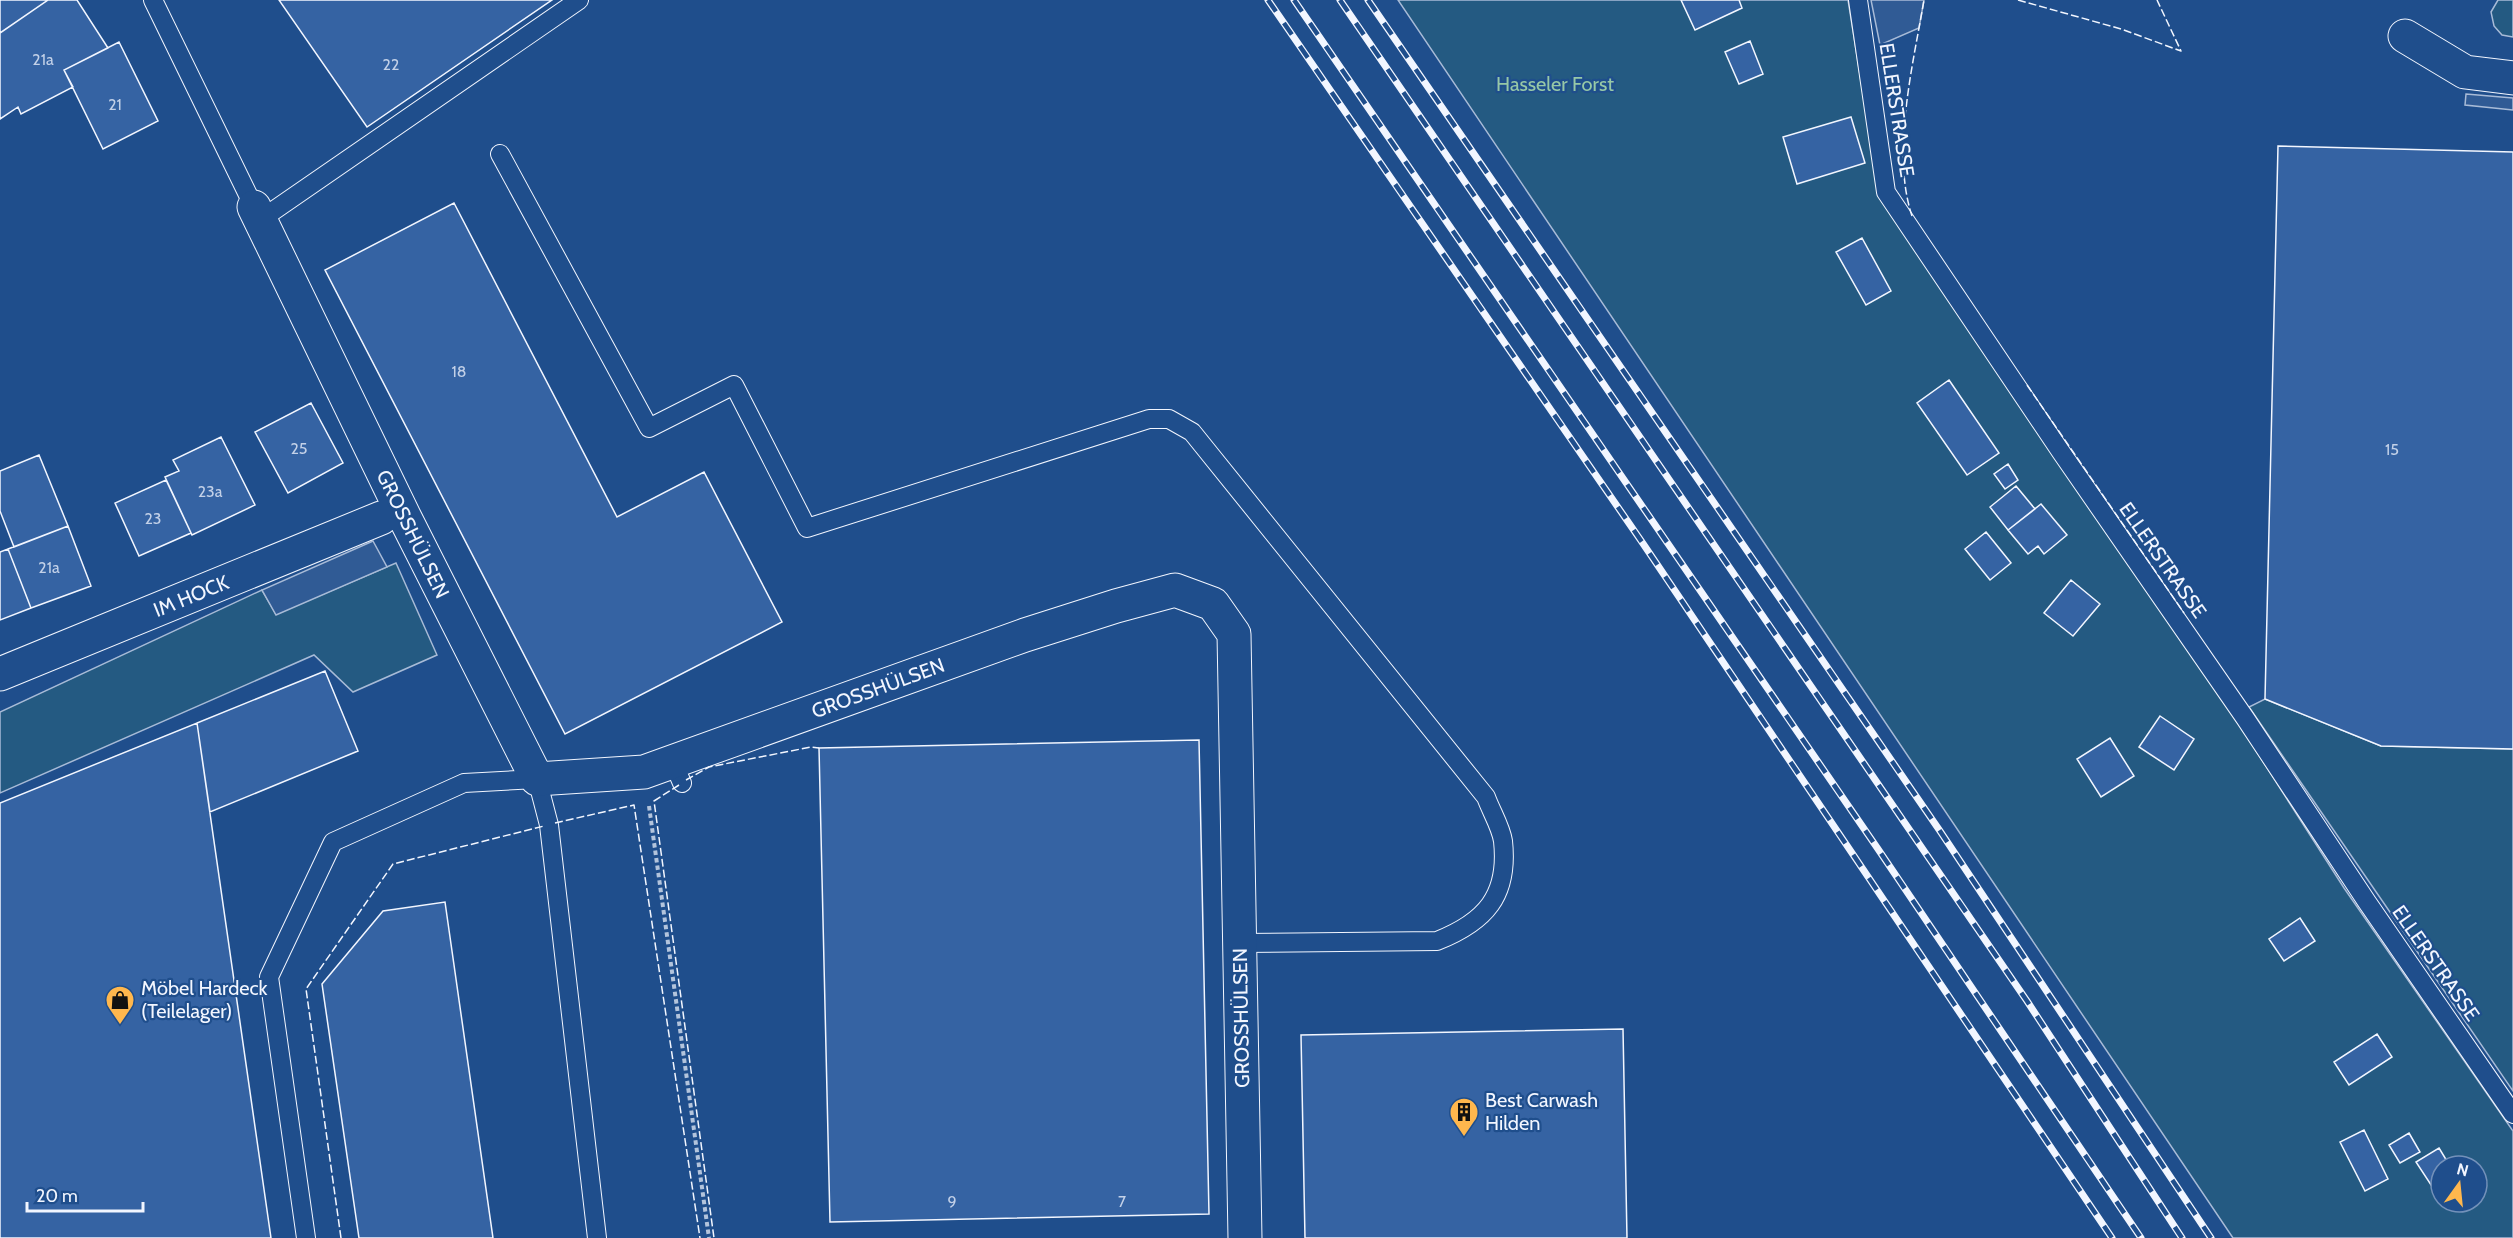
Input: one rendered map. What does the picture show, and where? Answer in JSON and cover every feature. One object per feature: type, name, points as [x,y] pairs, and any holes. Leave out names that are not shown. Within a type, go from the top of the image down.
[{"type":"street","points":[[2405,36],[2465,72],[2513,78]]},
{"type":"street","name":"GROSSHÜLSEN","points":[[257,214],[410,529],[537,779],[677,772],[941,675],[1025,634],[1116,606],[1175,591],[1213,604],[1234,634],[1245,1238]]},
{"type":"street","name":"IM HOCK","points":[[0,674],[381,518]]},
{"type":"lane","points":[[153,0],[257,214],[579,0]]},
{"type":"lane","name":"ELLERSTRASSE","points":[[1858,0],[1886,192],[2513,1114]]},
{"type":"lane","points":[[500,154],[649,428],[734,385],[807,528],[1149,419],[1169,419],[1192,432],[1486,797],[1503,840],[1502,879],[1488,911],[1459,932],[1437,941],[1239,943]]},
{"type":"lane","points":[[306,1238],[269,977],[333,842],[465,783],[537,779],[549,825],[597,1238]]},
{"type":"path","points":[[648,799],[709,1238]]},
{"type":"green space","name":"Hasseler Forst","points":[[1398,0],[1848,0],[1879,194],[2212,682],[2344,888],[2513,1131],[2513,1238],[2233,1238]]},
{"type":"green space","points":[[2498,0],[2513,0],[2513,37],[2502,35],[2494,26],[2491,12]]},
{"type":"green space","points":[[396,563],[437,655],[353,692],[314,655],[0,793],[0,712],[262,590],[276,614]]},
{"type":"green space","points":[[2265,699],[2381,746],[2513,749],[2513,1091],[2249,707]]},
{"type":"shaded area","points":[[1871,0],[1924,0],[1919,28],[1880,45]]},
{"type":"shaded area","points":[[2466,94],[2513,98],[2513,110],[2465,105]]},
{"type":"shaded area","points":[[373,541],[387,567],[276,615],[262,590]]},
{"type":"building","points":[[0,0],[48,0],[0,33]]},
{"type":"building","points":[[48,0],[77,0],[108,48],[64,70],[73,87],[21,114],[18,107],[0,119],[0,33]]},
{"type":"building","points":[[279,0],[552,0],[367,127]]},
{"type":"building","points":[[1681,0],[1739,0],[1742,8],[1695,30]]},
{"type":"building","points":[[1750,41],[1763,74],[1739,84],[1725,52]]},
{"type":"building","points":[[119,42],[158,121],[103,149],[64,70]]},
{"type":"building","points":[[1851,117],[1865,163],[1797,184],[1783,137]]},
{"type":"building","points":[[2278,146],[2513,152],[2513,749],[2381,746],[2265,699]]},
{"type":"building","points":[[454,203],[617,517],[704,472],[782,622],[565,734],[325,270]]},
{"type":"building","points":[[1862,238],[1891,291],[1866,305],[1836,252]]},
{"type":"building","points":[[1949,380],[1999,453],[1967,475],[1917,403]]},
{"type":"building","points":[[311,403],[343,463],[288,493],[255,432]]},
{"type":"building","points":[[221,437],[255,505],[192,535],[165,477],[179,471],[173,460]]},
{"type":"building","points":[[39,455],[68,526],[14,547],[0,511],[0,471]]},
{"type":"building","points":[[2008,464],[2018,480],[2005,489],[1994,474]]},
{"type":"building","points":[[166,480],[191,533],[139,556],[115,503]]},
{"type":"building","points":[[2016,486],[2035,509],[2008,530],[1990,507]]},
{"type":"building","points":[[2041,504],[2067,535],[2044,554],[2038,546],[2028,554],[2008,530]]},
{"type":"building","points":[[68,526],[91,586],[31,608],[8,549]]},
{"type":"building","points":[[1986,532],[2011,563],[1990,580],[1965,549]]},
{"type":"building","points":[[8,549],[31,608],[0,620],[0,552]]},
{"type":"building","points":[[2071,580],[2100,604],[2073,636],[2044,613]]},
{"type":"building","points":[[325,671],[358,751],[210,812],[197,723]]},
{"type":"building","points":[[2160,716],[2194,739],[2174,770],[2139,747]]},
{"type":"building","name":"Möbel Hardeck (Teilelager)","points":[[197,723],[271,1238],[0,1238],[0,803]]},
{"type":"building","points":[[2110,738],[2134,776],[2101,797],[2077,759]]},
{"type":"building","points":[[1199,740],[1209,1214],[830,1222],[819,748]]},
{"type":"building","points":[[445,902],[493,1238],[359,1238],[322,984],[383,911]]},
{"type":"building","points":[[2300,918],[2315,941],[2284,961],[2269,939]]},
{"type":"building","name":"Best Carwash Hilden","points":[[1623,1029],[1627,1238],[1305,1238],[1301,1035]]},
{"type":"building","points":[[2377,1034],[2392,1057],[2349,1085],[2334,1062]]},
{"type":"building","points":[[2364,1130],[2388,1179],[2365,1191],[2340,1142]]},
{"type":"building","points":[[2409,1133],[2420,1152],[2400,1163],[2389,1145]]},
{"type":"building","points":[[2439,1148],[2443,1154],[2429,1154]]},
{"type":"building","points":[[2429,1154],[2429,1182],[2416,1162]]},
{"type":"railway","points":[[1268,0],[1644,545],[2112,1238]]},
{"type":"railway","points":[[1294,0],[1878,849],[2141,1238]]},
{"type":"railway","points":[[1340,0],[2027,1001],[2182,1238]]},
{"type":"railway","points":[[1368,0],[1940,831],[2211,1238]]},
{"type":"fence","points":[[1912,216],[1903,165],[1904,137],[1910,80],[1924,0]]},
{"type":"fence","points":[[2018,0],[2121,29],[2181,51],[2157,0]]},
{"type":"fence","points":[[2027,385],[2184,613]]},
{"type":"fence","points":[[686,780],[709,767],[811,747],[819,748]]},
{"type":"fence","points":[[679,785],[654,801],[714,1238]]},
{"type":"fence","points":[[555,823],[634,805],[700,1238]]},
{"type":"fence","points":[[341,1238],[306,989],[393,864],[544,826]]},
{"type":"place","name":"Möbel Hardeck (Teilelager)","points":[[120,1026]]},
{"type":"place","name":"Best Carwash Hilden","points":[[1464,1138]]}]
